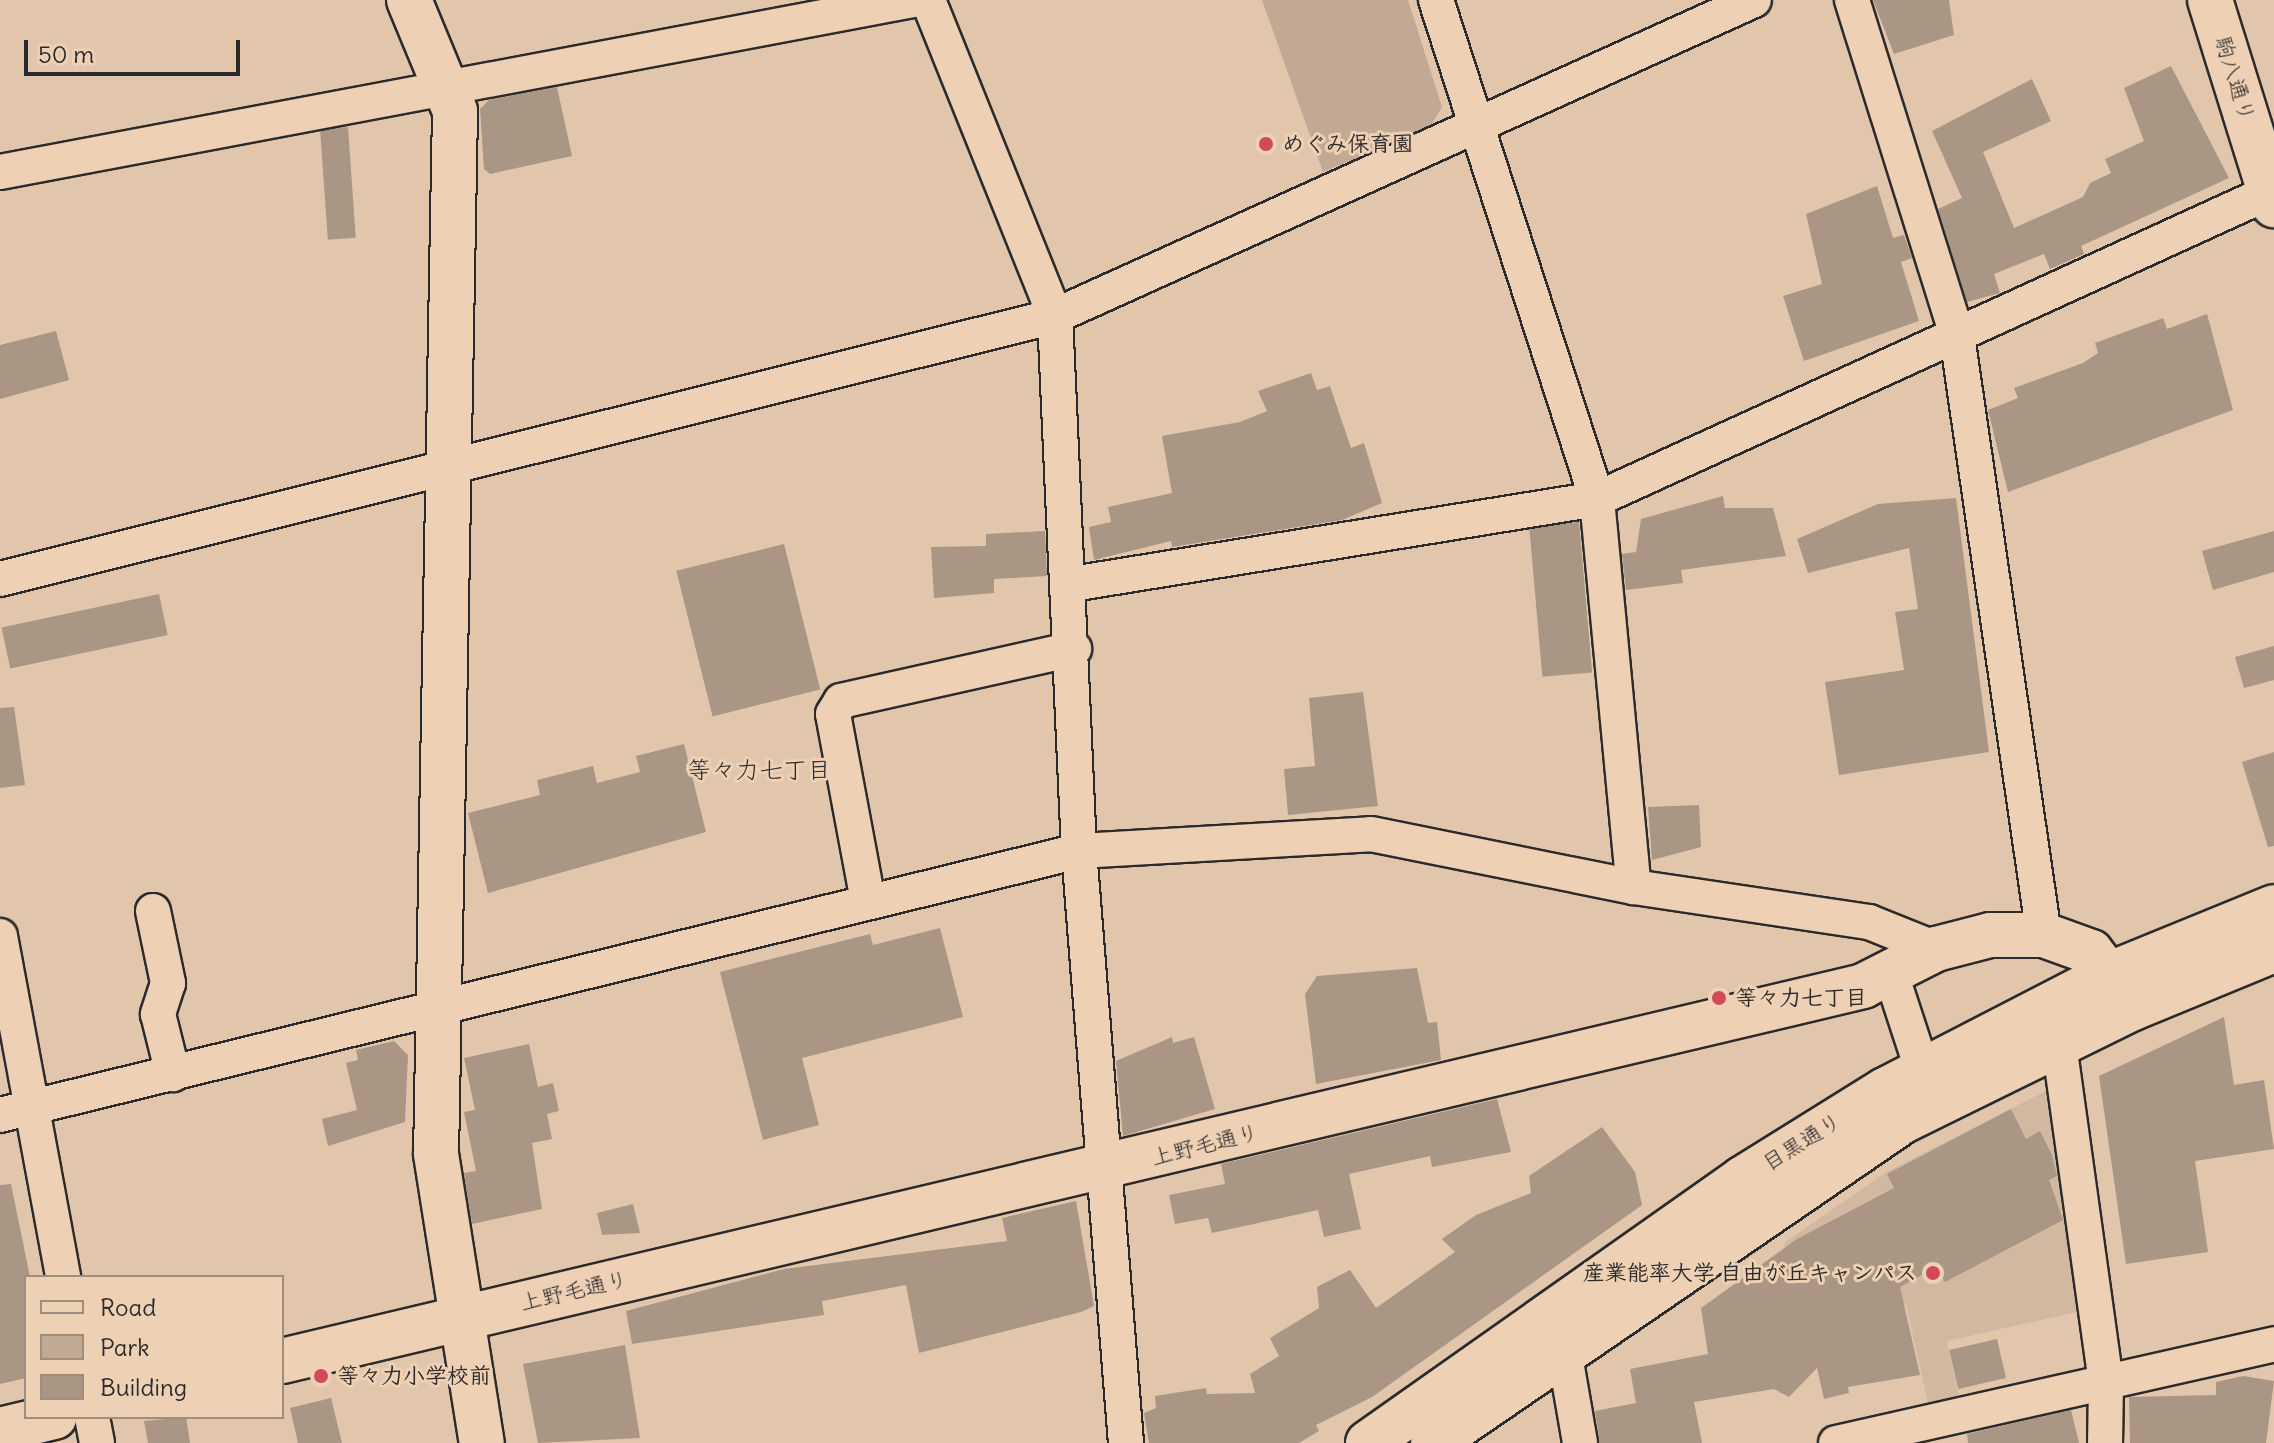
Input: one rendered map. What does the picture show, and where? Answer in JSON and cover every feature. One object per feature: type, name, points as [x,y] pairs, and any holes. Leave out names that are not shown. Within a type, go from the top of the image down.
[{"type":"street","points":[[409,0],[453,92],[452,466],[436,1154],[459,1319],[482,1443]]},
{"type":"street","points":[[0,172],[453,92],[913,0]]},
{"type":"street","points":[[928,0],[1055,316],[1072,584],[1079,851],[1126,1443]]},
{"type":"street","points":[[1436,0],[1597,499],[1634,887]]},
{"type":"street","points":[[0,579],[1055,316],[1477,128],[1754,0]]},
{"type":"street","points":[[1852,0],[1957,336],[2044,935]]},
{"type":"street","name":"駒八通り","points":[[2210,0],[2273,195]]},
{"type":"street","points":[[1072,584],[1597,499],[2273,195]]},
{"type":"street","points":[[868,901],[833,714],[841,701],[1074,649]]},
{"type":"street","points":[[14,1112],[1079,851],[1371,834],[1634,887],[1869,922],[1936,949]]},
{"type":"street","name":"目黒通り","points":[[1433,1443],[1564,1350],[1903,1121],[2059,1044],[2122,991],[2274,907]]},
{"type":"street","points":[[153,911],[168,983],[158,1014],[173,1074]]},
{"type":"street","name":"上野毛通り","points":[[284,1361],[1104,1169],[1891,974],[1936,949],[1990,935],[2044,935],[2091,952],[2122,991]]},
{"type":"street","points":[[0,936],[14,1112],[62,1275]]},
{"type":"street","name":"目黒通り","points":[[1368,1443],[1742,1179],[1922,1069],[2122,991],[2274,950]]},
{"type":"street","points":[[1891,974],[1922,1069]]},
{"type":"street","points":[[2059,1044],[2106,1382],[2105,1443]]},
{"type":"street","points":[[1836,1443],[2274,1344]]},
{"type":"street","points":[[1564,1350],[1580,1443]]},
{"type":"street","points":[[0,1430],[46,1419]]},
{"type":"street","points":[[92,1419],[97,1443]]},
{"type":"shaded area","name":"産業能率大学 自由が丘キャンパス","points":[[2048,1090],[2081,1311],[1947,1341],[1960,1401],[1929,1408],[1906,1304],[1800,1328],[1784,1243],[1888,1171]]},
{"type":"green space","points":[[1262,0],[1408,0],[1442,107],[1430,127],[1323,172]]},
{"type":"building","points":[[1873,0],[1949,0],[1954,35],[1894,54]]},
{"type":"building","points":[[2171,66],[2229,178],[2081,246],[2084,254],[2050,269],[2044,254],[1994,274],[2000,293],[1967,302],[1938,209],[1962,198],[1932,131],[2032,79],[2051,121],[1983,152],[2014,228],[2083,197],[2090,183],[2111,173],[2105,159],[2144,141],[2124,88]]},
{"type":"building","points":[[557,87],[572,156],[490,174],[484,169],[480,109],[489,100]]},
{"type":"building","points":[[348,127],[356,238],[328,240],[320,129]]},
{"type":"building","points":[[1877,186],[1893,238],[1904,235],[1912,258],[1901,262],[1919,321],[1804,361],[1783,296],[1822,284],[1806,214]]},
{"type":"building","points":[[2207,314],[2233,410],[2008,492],[1988,410],[2018,398],[2014,388],[2083,363],[2098,353],[2095,343],[2163,318],[2167,329]]},
{"type":"building","points":[[56,331],[69,380],[0,399],[0,345]]},
{"type":"building","points":[[1311,373],[1317,390],[1330,386],[1351,448],[1364,443],[1382,503],[1342,520],[1172,547],[1171,541],[1094,560],[1089,527],[1111,522],[1108,507],[1172,493],[1162,436],[1240,422],[1267,411],[1258,391]]},
{"type":"building","points":[[1723,496],[1725,508],[1773,508],[1786,556],[1681,570],[1683,583],[1626,590],[1622,554],[1636,552],[1641,519]]},
{"type":"building","points":[[1956,498],[1989,752],[1839,775],[1825,682],[1904,670],[1895,612],[1918,609],[1909,548],[1808,573],[1797,539],[1878,504]]},
{"type":"building","points":[[1579,522],[1592,672],[1542,677],[1529,526]]},
{"type":"building","points":[[1045,531],[1047,576],[994,579],[994,593],[934,598],[931,547],[986,546],[986,534]]},
{"type":"building","points":[[2274,531],[2274,572],[2213,590],[2202,551]]},
{"type":"building","points":[[784,544],[820,690],[713,716],[676,571]]},
{"type":"building","points":[[159,594],[168,635],[10,669],[2,627]]},
{"type":"building","points":[[2274,646],[2274,680],[2244,688],[2235,657]]},
{"type":"building","points":[[1363,692],[1378,806],[1288,815],[1284,769],[1315,766],[1309,698]]},
{"type":"building","points":[[14,707],[25,785],[0,788],[0,708]]},
{"type":"building","points":[[684,744],[706,832],[488,893],[468,813],[540,795],[537,780],[593,766],[597,783],[640,772],[636,756]]},
{"type":"building","points":[[2274,752],[2274,846],[2268,847],[2242,762]]},
{"type":"building","points":[[1699,805],[1701,847],[1652,860],[1648,807]]},
{"type":"building","points":[[940,928],[963,1017],[802,1058],[819,1125],[763,1140],[720,972],[870,934],[873,945]]},
{"type":"building","points":[[1417,968],[1428,1023],[1437,1022],[1441,1060],[1316,1084],[1305,994],[1317,976]]},
{"type":"building","points":[[2224,1017],[2234,1085],[2264,1080],[2274,1149],[2195,1161],[2208,1252],[2126,1264],[2099,1076]]},
{"type":"building","points":[[1172,1037],[1173,1043],[1194,1037],[1215,1109],[1123,1136],[1116,1061]]},
{"type":"building","points":[[394,1041],[408,1055],[405,1122],[328,1146],[322,1119],[357,1110],[346,1063],[358,1060],[356,1050]]},
{"type":"building","points":[[529,1044],[538,1087],[553,1083],[559,1111],[547,1114],[552,1139],[532,1143],[542,1209],[472,1224],[464,1173],[476,1171],[464,1112],[475,1110],[464,1058]]},
{"type":"building","points":[[1497,1099],[1511,1152],[1432,1167],[1430,1156],[1349,1174],[1361,1229],[1324,1237],[1318,1210],[1212,1233],[1208,1218],[1175,1224],[1169,1195],[1225,1184],[1221,1164]]},
{"type":"building","points":[[2011,1109],[2026,1139],[2040,1131],[2052,1155],[2057,1176],[2049,1180],[2063,1220],[1945,1282],[1937,1267],[1900,1287],[1920,1375],[1848,1387],[1849,1393],[1824,1399],[1817,1368],[1789,1397],[1774,1389],[1694,1402],[1702,1443],[1600,1443],[1595,1411],[1636,1403],[1630,1369],[1708,1354],[1701,1308],[1797,1239],[1894,1188],[1887,1174]]},
{"type":"building","points":[[1602,1127],[1635,1172],[1642,1205],[1372,1397],[1316,1425],[1319,1431],[1299,1443],[1149,1443],[1144,1413],[1156,1408],[1155,1396],[1206,1388],[1207,1394],[1255,1393],[1250,1374],[1279,1356],[1270,1338],[1319,1308],[1317,1287],[1350,1270],[1376,1308],[1455,1252],[1442,1239],[1476,1215],[1531,1193],[1529,1176]]},
{"type":"building","points":[[11,1184],[30,1275],[24,1275],[24,1378],[0,1384],[0,1185]]},
{"type":"building","points":[[1076,1201],[1094,1306],[1081,1312],[919,1353],[906,1285],[822,1301],[824,1315],[632,1344],[626,1311],[784,1269],[1007,1241],[1002,1218]]},
{"type":"building","points":[[633,1204],[640,1233],[602,1235],[597,1213]]},
{"type":"building","points":[[1997,1339],[2006,1378],[1958,1389],[1949,1350]]},
{"type":"building","points":[[625,1345],[640,1438],[538,1443],[523,1364]]},
{"type":"building","points":[[2243,1376],[2274,1381],[2266,1443],[2130,1443],[2129,1397],[2216,1395],[2216,1382]]},
{"type":"building","points":[[331,1398],[342,1443],[298,1443],[290,1408]]},
{"type":"building","points":[[2071,1410],[2079,1443],[1968,1443],[1967,1434]]},
{"type":"building","points":[[186,1419],[190,1443],[148,1443],[144,1421]]},
{"type":"place","name":"めぐみ保育園","points":[[1266,144]]},
{"type":"place","name":"等々力七丁目","points":[[1719,998]]},
{"type":"place","name":"産業能率大学 自由が丘キャンパス","points":[[1933,1273]]},
{"type":"place","name":"等々力小学校前","points":[[321,1376]]},
{"type":"district","name":"等々力七丁目","points":[[759,770]]}]
